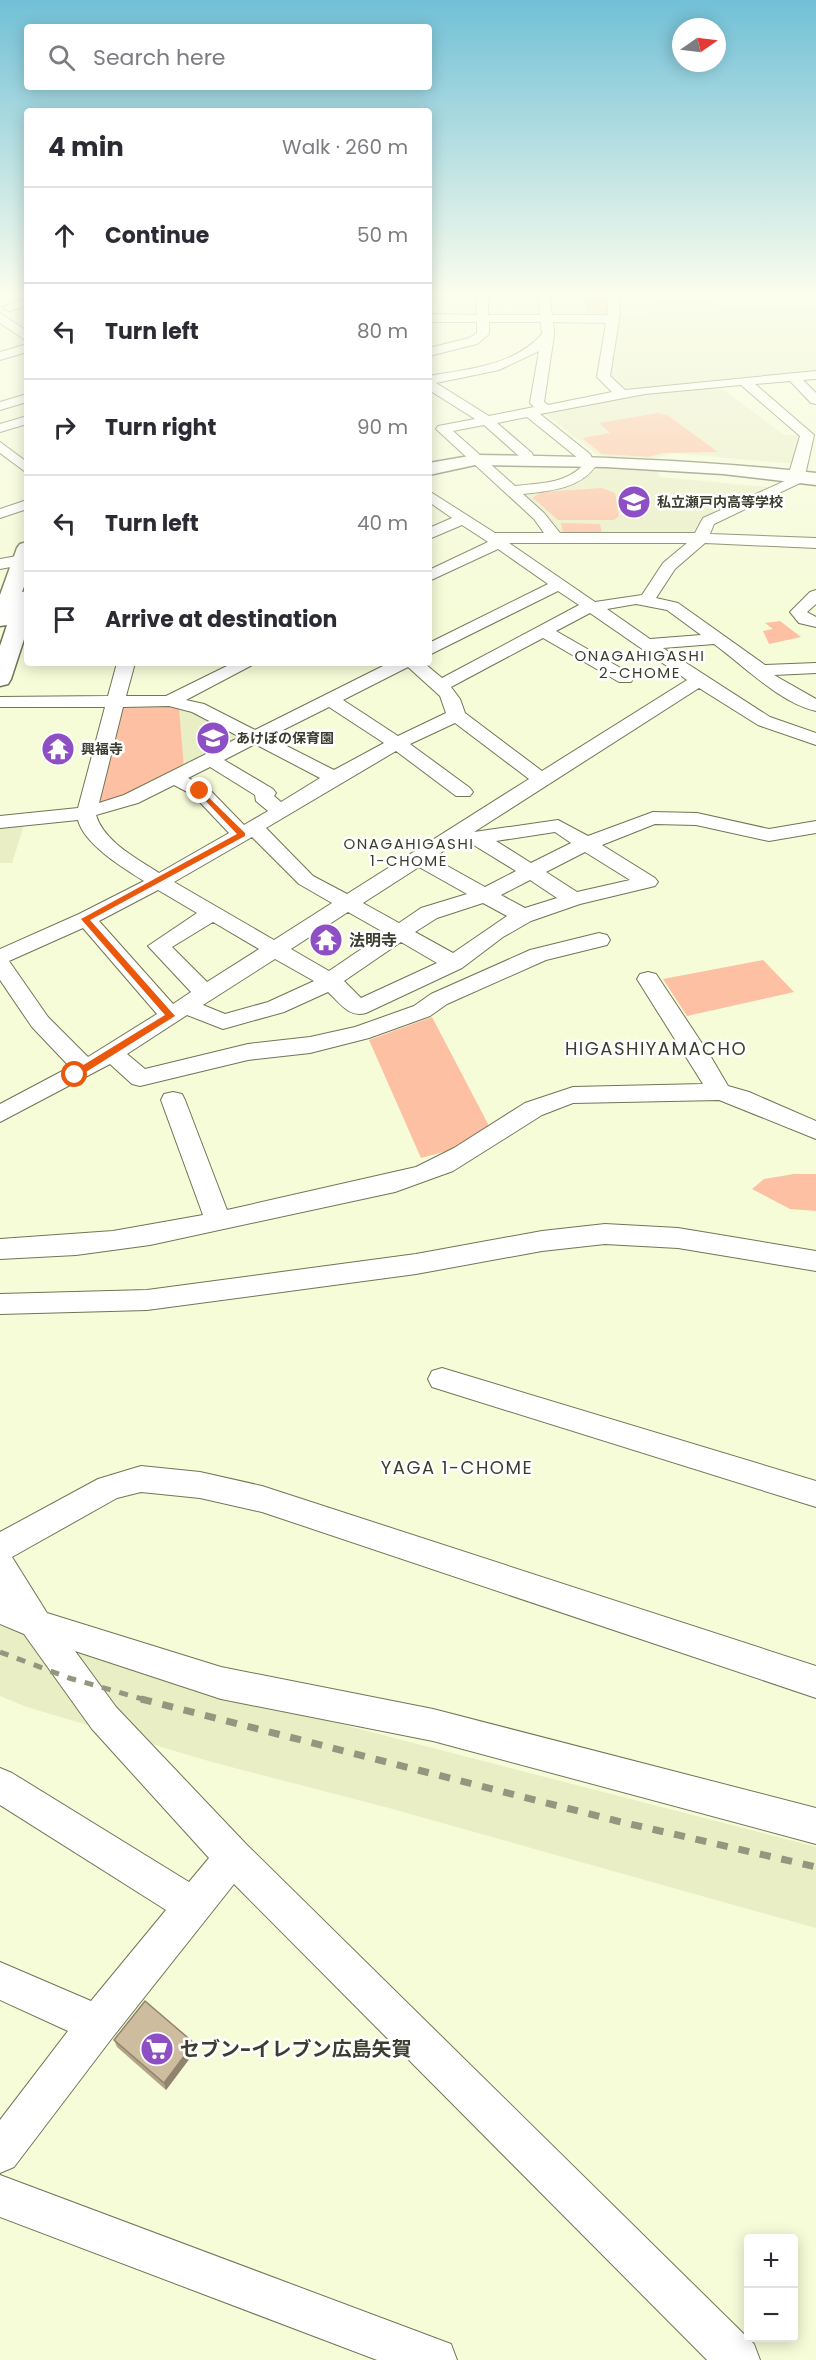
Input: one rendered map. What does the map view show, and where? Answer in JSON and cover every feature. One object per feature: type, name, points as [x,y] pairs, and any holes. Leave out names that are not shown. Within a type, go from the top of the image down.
[{"type":"main road","points":[[432,468],[475,460],[589,462],[723,468],[816,479]]},
{"type":"main road","points":[[0,679],[24,559]]},
{"type":"street","points":[[461,403],[485,419],[527,456],[528,461]]},
{"type":"street","points":[[488,403],[507,415]]},
{"type":"street","points":[[537,403],[544,408]]},
{"type":"street","points":[[440,427],[571,403]]},
{"type":"street","points":[[647,600],[669,566],[700,538],[708,521],[793,483],[812,435],[771,403]]},
{"type":"street","points":[[513,491],[567,482],[584,473],[589,462],[528,411]]},
{"type":"street","points":[[3,427],[24,421]]},
{"type":"street","points":[[3,427],[20,435]]},
{"type":"street","points":[[440,427],[513,491],[539,516],[555,537]]},
{"type":"street","points":[[0,446],[24,466]]},
{"type":"street","points":[[432,497],[596,607],[699,680],[764,721],[816,739]]},
{"type":"street","points":[[0,514],[24,505]]},
{"type":"street","points":[[432,533],[464,518]]},
{"type":"street","points":[[432,574],[495,541],[555,537],[700,538],[816,543]]},
{"type":"street","points":[[0,564],[24,554]]},
{"type":"street","points":[[432,648],[560,584]]},
{"type":"street","points":[[816,595],[798,612],[805,619],[816,622]]},
{"type":"street","points":[[440,686],[587,608],[636,599],[672,606],[715,639]]},
{"type":"street","points":[[544,631],[625,678]]},
{"type":"street","points":[[647,644],[720,640],[761,670],[772,682],[816,706]]},
{"type":"street","points":[[125,666],[86,814],[89,825],[115,853],[157,881],[330,981],[358,1008],[454,963],[495,932],[523,916],[574,899],[648,882],[558,826],[477,838],[455,836]]},
{"type":"street","points":[[169,701],[241,666]]},
{"type":"street","points":[[0,822],[62,819],[86,814],[130,799],[397,666]]},
{"type":"street","points":[[417,666],[440,686],[455,704],[456,715],[543,780]]},
{"type":"street","points":[[761,670],[816,668]]},
{"type":"street","points":[[0,1114],[86,1069],[699,680]]},
{"type":"street","points":[[330,700],[398,744],[463,792]]},
{"type":"street","points":[[0,702],[169,701],[198,708],[334,778]]},
{"type":"street","points":[[0,957],[86,919],[248,831],[334,778],[456,715]]},
{"type":"street","points":[[210,759],[266,793],[263,797],[281,812]]},
{"type":"street","points":[[174,778],[200,791],[306,880],[454,963]]},
{"type":"street","points":[[86,919],[187,1005],[223,1022],[276,1007],[313,992],[429,913],[485,895],[585,844],[653,818],[697,819],[742,831],[769,835],[792,833],[816,827]]},
{"type":"street","points":[[477,838],[574,899]]},
{"type":"street","points":[[419,859],[523,916]]},
{"type":"street","points":[[187,1005],[159,946],[214,912]]},
{"type":"street","points":[[111,1053],[140,1078],[248,1052],[310,1045],[361,1033],[423,1011],[439,999],[538,955],[600,940]]},
{"type":"street","points":[[0,964],[40,1022],[86,1069]]},
{"type":"street","points":[[648,979],[703,1062],[719,1092]]},
{"type":"street","points":[[0,1249],[98,1245],[159,1236],[425,1173],[478,1147],[549,1100],[616,1092],[719,1092],[740,1098],[816,1131]]},
{"type":"street","points":[[173,1100],[219,1222]]},
{"type":"street","points":[[0,1304],[147,1300],[416,1264],[542,1241],[605,1234],[678,1238],[816,1261]]},
{"type":"street","points":[[442,1379],[816,1494]]},
{"type":"street","points":[[0,1548],[109,1488],[141,1479],[200,1485],[262,1499],[816,1682]]},
{"type":"street","points":[[0,1565],[36,1624],[104,1718],[233,1857],[738,2360]]},
{"type":"street","points":[[0,1609],[36,1624],[221,1683],[433,1725],[816,1826]]},
{"type":"street","points":[[0,1785],[194,1906]]},
{"type":"street","points":[[0,2153],[98,2025],[233,1857]]},
{"type":"street","points":[[0,1981],[98,2025]]},
{"type":"street","points":[[0,2196],[435,2360]]},
{"type":"shaded area","points":[[591,403],[742,403],[784,435],[799,435],[802,438],[796,464],[672,453],[657,458],[606,457],[596,454],[546,414],[547,411]]},
{"type":"shaded area","points":[[658,413],[667,415],[718,452],[662,453],[649,457],[602,454],[582,438],[610,433],[599,423]]},
{"type":"shaded area","name":"私立瀬戸内高等学校","points":[[599,468],[656,469],[660,477],[777,488],[703,518],[693,533],[558,533],[521,495],[523,492],[579,482]]},
{"type":"shaded area","points":[[602,488],[615,493],[619,516],[614,520],[558,520],[533,498],[541,492]]},
{"type":"shaded area","points":[[561,523],[600,524],[602,533],[563,533]]},
{"type":"shaded area","points":[[780,621],[801,637],[769,644],[763,631],[773,629],[765,623]]},
{"type":"shaded area","points":[[124,705],[179,707],[184,768],[125,798],[93,806],[118,709]]},
{"type":"shaded area","name":"あけぼの保育園","points":[[179,707],[191,710],[244,737],[184,768]]},
{"type":"shaded area","points":[[0,825],[24,825],[12,863],[0,863]]},
{"type":"shaded area","points":[[763,960],[794,992],[687,1016],[663,979]]},
{"type":"shaded area","points":[[432,1017],[489,1126],[458,1148],[421,1158],[369,1040]]},
{"type":"shaded area","points":[[794,1174],[816,1174],[816,1211],[790,1209],[752,1189],[764,1179]]},
{"type":"shaded area","points":[[0,1624],[212,1691],[816,1847],[816,1928],[389,1808],[212,1762],[27,1707],[0,1696]]},
{"type":"building","name":"セブン-イレブン広島矢賀","points":[[145,2001],[194,2043],[164,2083],[114,2040]]},
{"type":"railway","points":[[0,1652],[69,1678],[146,1700]]},
{"type":"railway","points":[[141,1699],[617,1821],[816,1867]]},
{"type":"place","name":"私立瀬戸内高等学校","points":[[634,502]]},
{"type":"place","name":"あけぼの保育園","points":[[213,738]]},
{"type":"place","name":"興福寺","points":[[58,749]]},
{"type":"place","name":"法明寺","points":[[326,940]]},
{"type":"place","name":"セブン-イレブン広島矢賀","points":[[157,2049]]},
{"type":"district","name":"ONAGAHIGASHI 2-CHOME","points":[[640,664]]},
{"type":"district","name":"ONAGAHIGASHI 1-CHOME","points":[[409,852]]},
{"type":"district","name":"HIGASHIYAMACHO","points":[[656,1049]]},
{"type":"district","name":"YAGA 1-CHOME","points":[[457,1468]]},
{"type":"route","points":[[75,1075],[171,1016],[86,919],[242,834],[200,791]]}]
